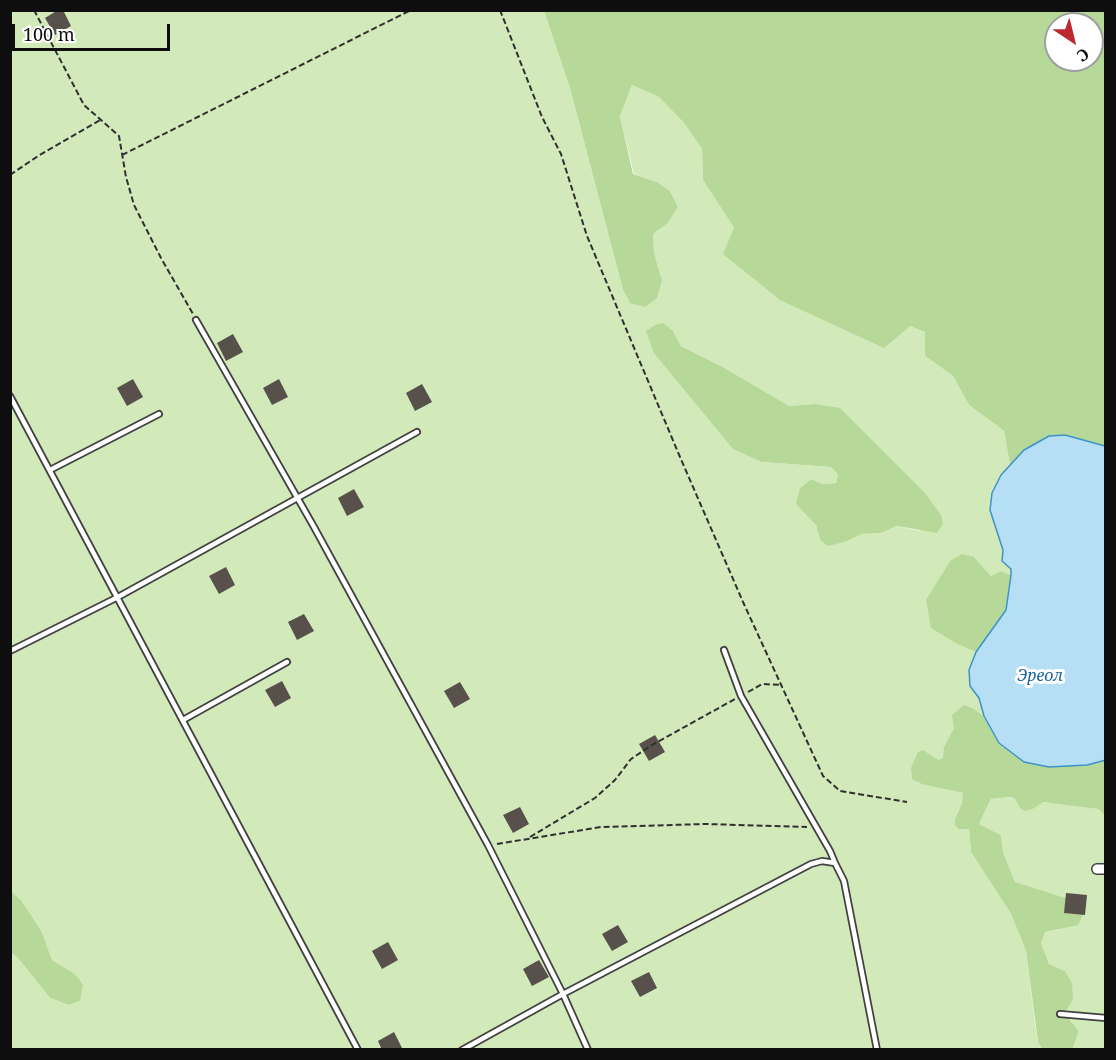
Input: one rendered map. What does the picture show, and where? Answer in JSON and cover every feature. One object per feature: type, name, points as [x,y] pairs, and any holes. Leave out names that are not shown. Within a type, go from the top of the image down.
[{"type":"lane","points":[[196,320],[488,845],[563,994],[588,1050]]},
{"type":"lane","points":[[10,396],[358,1050]]},
{"type":"lane","points":[[50,470],[159,414]]},
{"type":"lane","points":[[10,651],[118,597],[417,432]]},
{"type":"lane","points":[[724,650],[741,696],[830,851],[843,881],[877,1050]]},
{"type":"lane","points":[[183,720],[287,662]]},
{"type":"lane","points":[[462,1050],[563,994],[811,864],[822,861],[835,863]]},
{"type":"lane","points":[[1060,1014],[1106,1018]]},
{"type":"path","points":[[34,10],[84,105],[118,136],[134,206],[196,320]]},
{"type":"path","points":[[122,155],[411,10]]},
{"type":"path","points":[[500,10],[542,117],[561,153],[587,236],[743,602],[823,776],[840,791],[907,802]]},
{"type":"path","points":[[10,175],[102,119]]},
{"type":"path","points":[[528,839],[595,798],[615,780],[632,759],[652,745],[762,684],[783,685]]},
{"type":"path","points":[[488,845],[602,827],[706,824],[816,828]]},
{"type":"green space","points":[[11,11],[544,11],[570,88],[623,290],[630,303],[662,280],[654,253],[653,234],[668,223],[678,207],[670,191],[657,182],[634,174],[620,116],[632,85],[659,97],[684,123],[702,149],[703,180],[734,228],[910,326],[925,332],[925,356],[953,376],[969,405],[1004,431],[1010,465],[1001,475],[992,493],[990,510],[1003,550],[1002,561],[1011,569],[1011,575],[1001,571],[991,576],[974,557],[950,561],[941,576],[959,645],[976,652],[969,670],[970,686],[979,698],[984,716],[974,709],[954,728],[945,747],[943,758],[938,760],[917,782],[963,793],[963,804],[955,819],[969,829],[971,852],[1011,914],[1026,951],[1035,1024],[1038,1042],[1042,1049],[11,1049],[11,953],[17,957],[50,998],[69,1005],[80,1001],[75,974],[52,960],[42,932],[21,900],[11,891]],"holes":[[[673,331],[681,346],[723,367],[789,406],[814,404],[920,531],[897,526],[881,533],[862,534],[847,541],[820,540],[800,488],[811,479],[823,484],[836,483],[838,474],[831,467],[762,462],[654,353]]]},
{"type":"green space","points":[[544,11],[1105,11],[1105,446],[1065,435],[1024,450],[1010,465],[1004,431],[969,405],[953,376],[925,356],[925,332],[910,326],[884,348],[780,300],[723,254],[734,228],[703,180],[702,149],[684,123],[659,97],[632,85],[620,116],[633,174],[657,182],[670,191],[678,207],[668,223],[653,234],[654,253],[662,280],[657,298],[645,307],[630,303],[623,290],[570,88]]},
{"type":"green space","points":[[663,323],[673,331],[681,346],[723,367],[789,406],[814,404],[840,408],[924,492],[941,515],[943,524],[937,533],[897,526],[881,533],[862,534],[828,546],[820,540],[816,525],[796,504],[800,488],[811,479],[823,484],[836,483],[838,474],[831,467],[762,462],[733,449],[654,353],[646,331]]},
{"type":"green space","points":[[962,554],[974,557],[991,576],[1001,571],[1011,575],[1006,610],[976,652],[959,645],[931,628],[926,600],[950,561]]},
{"type":"green space","points":[[964,705],[984,716],[999,743],[1087,765],[1105,760],[1105,816],[1098,809],[1043,802],[1025,811],[1020,808],[1014,798],[1009,797],[991,799],[979,824],[1001,835],[1003,852],[1015,882],[1071,900],[1083,914],[1078,925],[1045,932],[1041,943],[1049,964],[1065,971],[1072,983],[1073,1000],[1066,1011],[1069,1019],[1079,1031],[1072,1049],[1042,1049],[1038,1042],[1026,951],[1011,914],[971,852],[969,829],[959,829],[955,825],[963,793],[922,784],[912,779],[911,768],[918,752],[923,750],[938,760],[943,758],[944,747],[954,728],[952,715]]},
{"type":"green space","points":[[1014,798],[1020,808],[1035,808],[1043,802],[1065,804],[1098,809],[1105,816],[1105,1049],[1071,1049],[1079,1031],[1069,1019],[1066,1011],[1073,1000],[1065,971],[1049,964],[1041,943],[1045,932],[1061,929],[1025,886],[1015,882],[1003,852],[1001,835],[979,824],[991,799]]},
{"type":"green space","points":[[11,891],[21,900],[42,932],[52,960],[75,974],[83,985],[80,1001],[69,1005],[50,998],[17,957],[11,953]]},
{"type":"water","name":"Эреол","points":[[1065,435],[1105,446],[1106,760],[1087,765],[1049,767],[1024,762],[999,743],[984,716],[979,698],[970,686],[969,670],[976,652],[1006,610],[1011,575],[1011,569],[1002,561],[1003,550],[990,510],[992,493],[1001,475],[1024,450],[1049,436]]},
{"type":"building","points":[[58,10],[63,10],[71,26],[55,35],[45,18]]},
{"type":"building","points":[[233,334],[243,352],[226,361],[217,343]]},
{"type":"building","points":[[133,379],[143,397],[127,406],[117,388]]},
{"type":"building","points":[[279,379],[288,397],[272,405],[263,388]]},
{"type":"building","points":[[422,384],[432,402],[415,411],[406,393]]},
{"type":"building","points":[[354,489],[364,507],[347,516],[338,498]]},
{"type":"building","points":[[226,567],[235,585],[219,594],[209,576]]},
{"type":"building","points":[[304,614],[314,631],[297,640],[288,622]]},
{"type":"building","points":[[282,681],[291,698],[275,707],[265,690]]},
{"type":"building","points":[[460,682],[470,699],[454,708],[444,691]]},
{"type":"building","points":[[655,735],[665,752],[649,761],[639,744]]},
{"type":"building","points":[[520,807],[529,824],[513,833],[503,815]]},
{"type":"building","points":[[1066,893],[1087,895],[1085,915],[1064,913]]},
{"type":"building","points":[[618,925],[628,942],[612,951],[602,934]]},
{"type":"building","points":[[388,942],[398,960],[382,969],[372,951]]},
{"type":"building","points":[[539,960],[549,977],[532,986],[523,969]]},
{"type":"building","points":[[649,972],[657,988],[640,997],[631,981]]},
{"type":"building","points":[[394,1032],[403,1050],[382,1050],[378,1041]]}]
